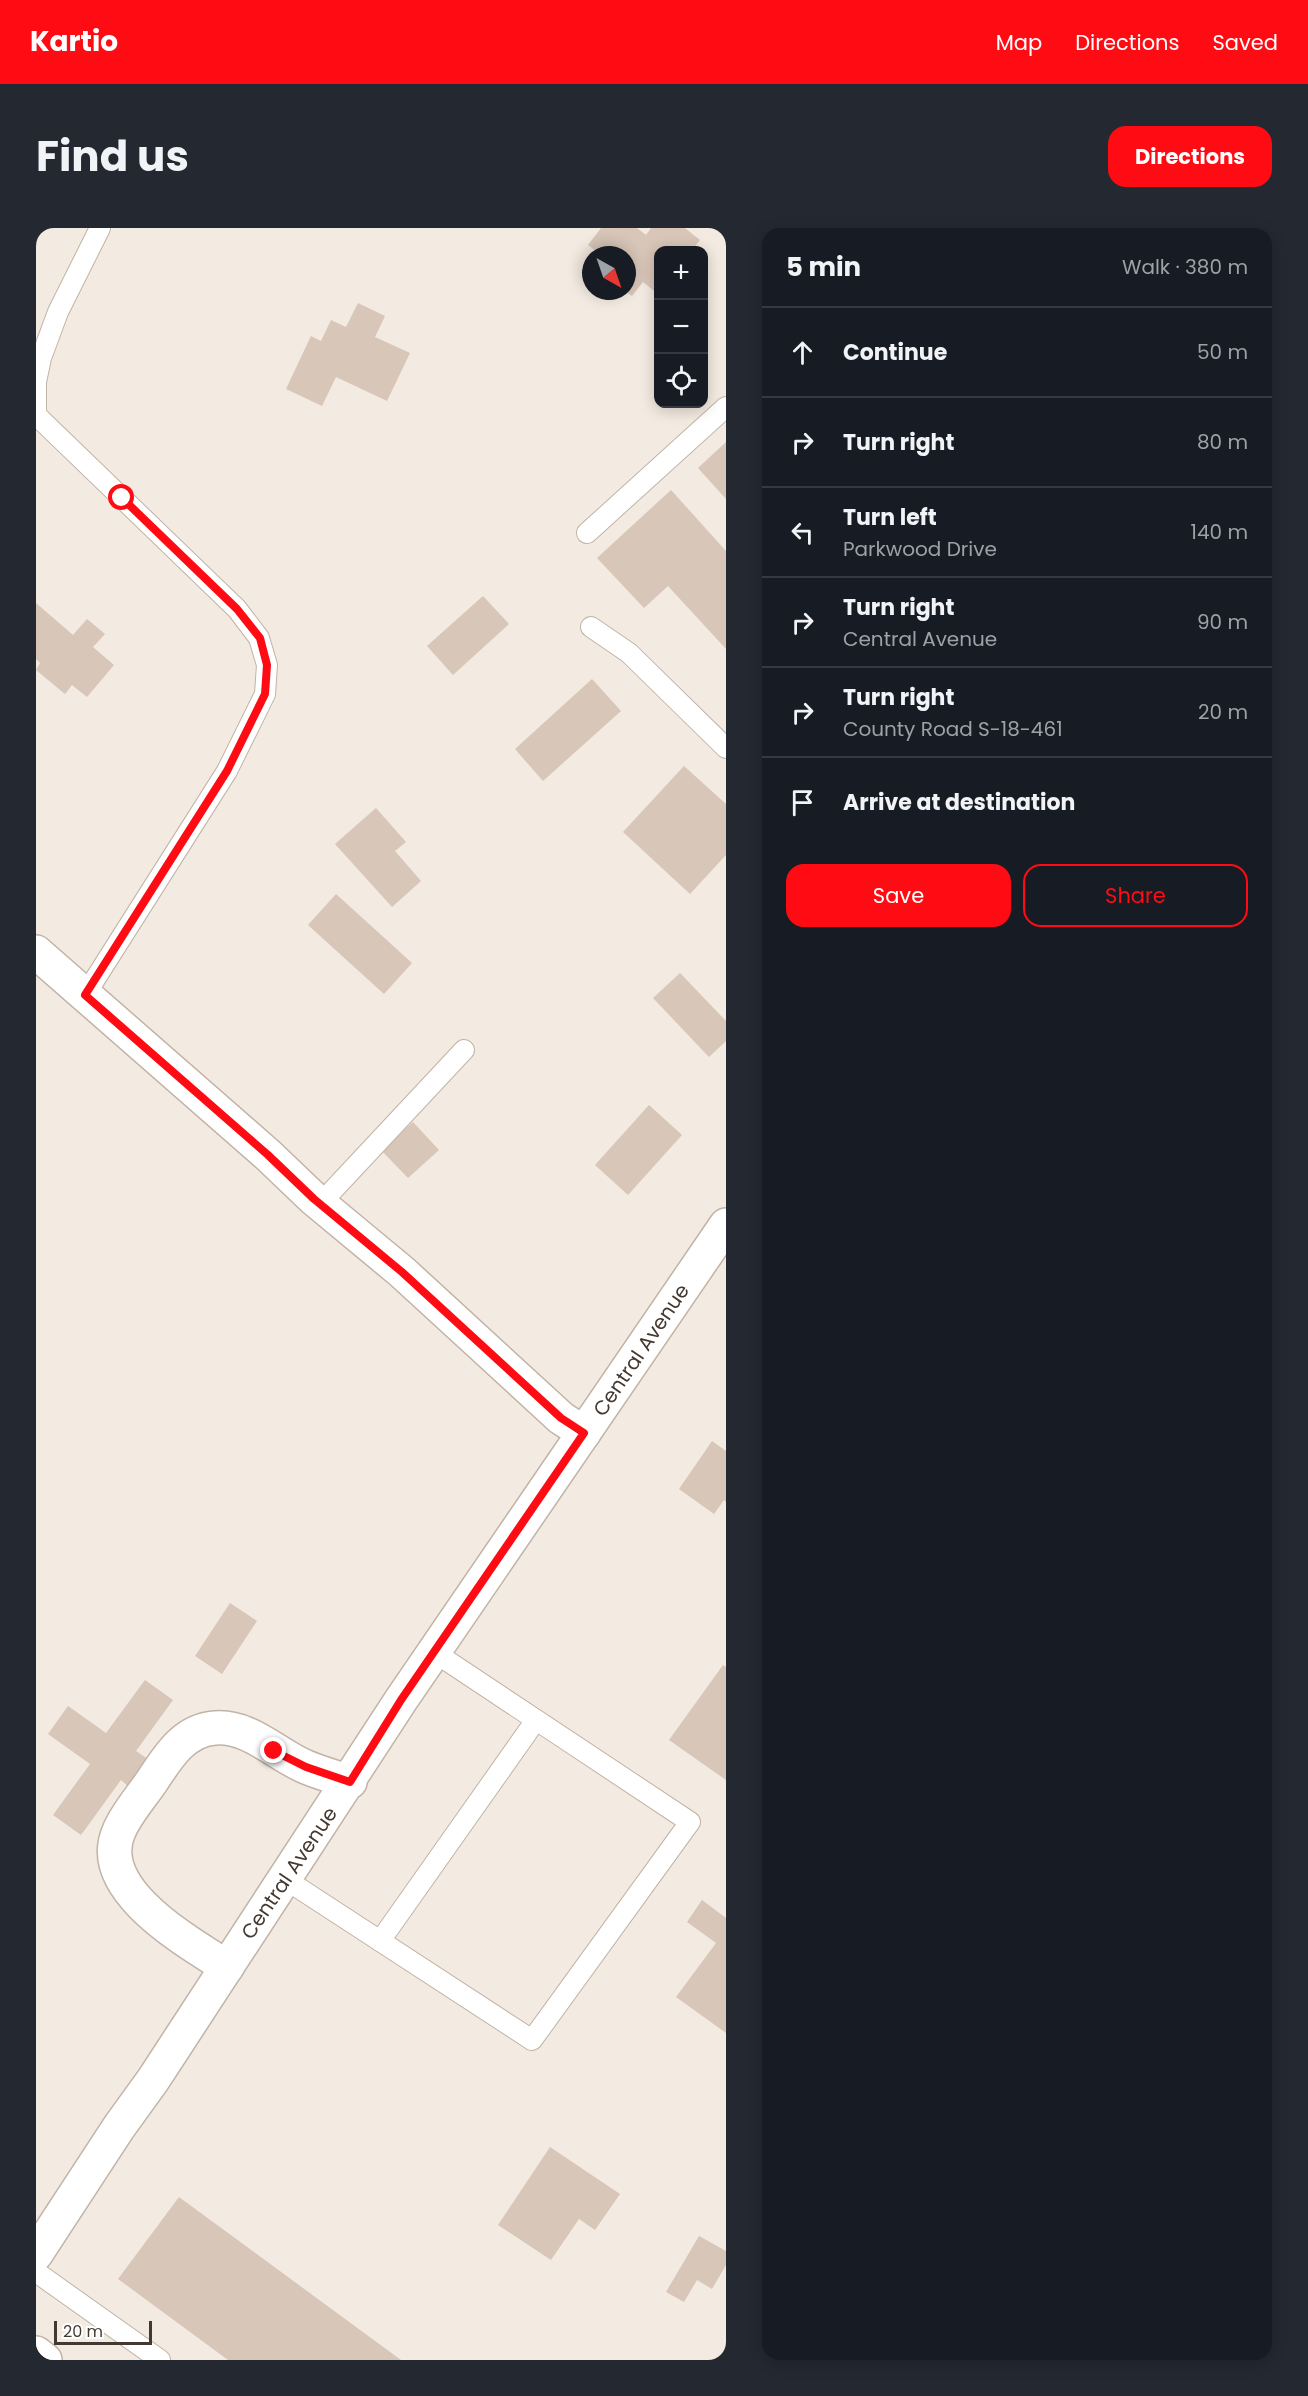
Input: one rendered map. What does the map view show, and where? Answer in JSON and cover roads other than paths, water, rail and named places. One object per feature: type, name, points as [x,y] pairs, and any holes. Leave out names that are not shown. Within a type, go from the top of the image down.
[{"type":"street","points":[[36,952],[268,1155],[320,1204],[402,1272],[561,1418],[584,1433]]},
{"type":"street","name":"Central Avenue","points":[[36,2254],[350,1782],[401,1700],[726,1225]]},
{"type":"street","points":[[227,1967],[152,1916],[121,1879],[114,1855],[118,1832],[175,1747],[192,1735],[213,1728],[232,1728],[261,1741],[274,1751],[306,1767],[350,1782]]},
{"type":"street","points":[[36,2353],[45,2360]]},
{"type":"lane","points":[[85,995],[227,771],[265,694],[267,665],[260,638],[237,609],[37,418],[36,382],[41,358],[58,312],[100,228]]},
{"type":"lane","points":[[587,533],[726,407]]},
{"type":"lane","points":[[591,627],[629,653],[726,747]]},
{"type":"lane","points":[[320,1204],[464,1050]]},
{"type":"lane","points":[[285,1879],[532,2040],[690,1822],[434,1652]]},
{"type":"lane","points":[[380,1941],[536,1720]]},
{"type":"lane","points":[[36,2272],[160,2360]]}]
